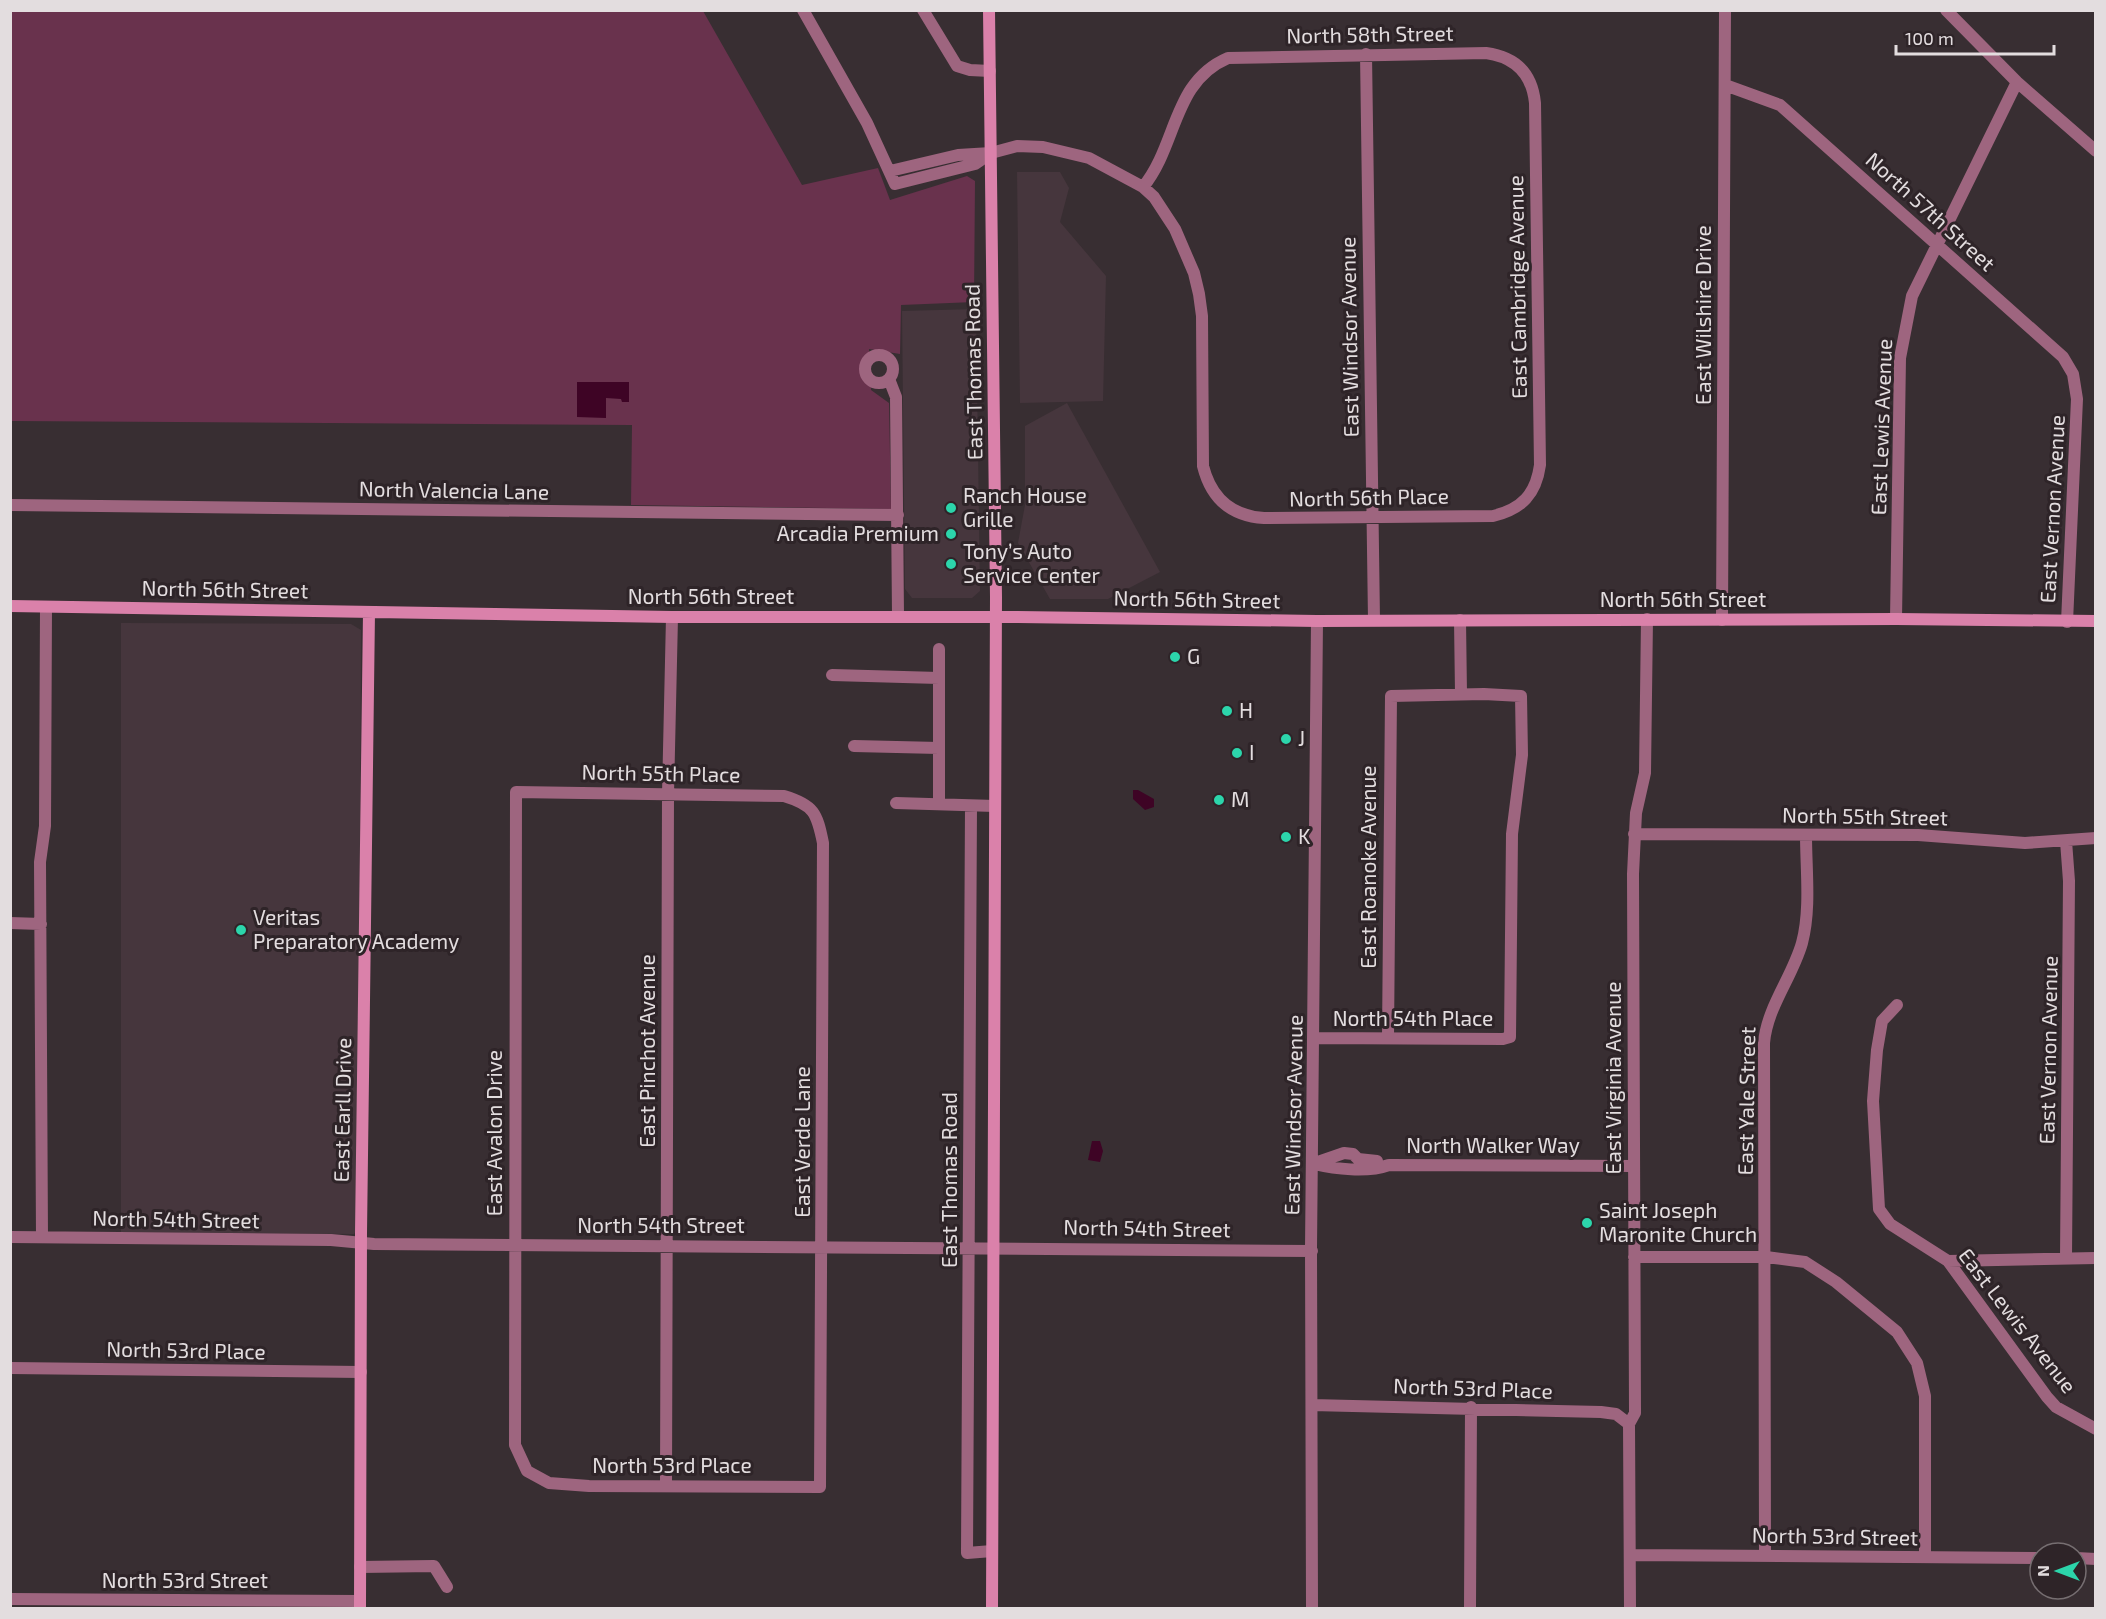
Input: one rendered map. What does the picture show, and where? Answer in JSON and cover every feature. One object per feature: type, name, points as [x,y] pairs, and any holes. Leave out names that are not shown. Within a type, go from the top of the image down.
[{"type":"main road","name":"East Thomas Road","points":[[989,10],[996,616],[992,1608]]},
{"type":"main road","name":"North 56th Street","points":[[10,606],[672,616],[996,616],[1317,621],[1896,619],[2096,621]]},
{"type":"main road","name":"East Earll Drive","points":[[360,1605],[361,1244],[369,612]]},
{"type":"street","points":[[803,10],[867,123],[895,184],[975,164],[991,153]]},
{"type":"street","points":[[922,10],[957,66],[990,71]]},
{"type":"street","name":"East Wilshire Drive","points":[[1722,620],[1725,10]]},
{"type":"street","points":[[1946,10],[2017,82],[2096,151]]},
{"type":"street","name":"North 58th Street","points":[[1143,187],[1156,170],[1186,93],[1195,80],[1220,61],[1242,56],[1485,53],[1499,54],[1518,64]]},
{"type":"street","name":"East Windsor Avenue","points":[[1366,54],[1374,620]]},
{"type":"street","name":"East Cambridge Avenue","points":[[1518,64],[1531,83],[1535,103],[1540,465],[1534,489],[1519,507]]},
{"type":"street","name":"East Lewis Avenue","points":[[1896,619],[1900,358],[1912,296],[1935,245],[2017,82]]},
{"type":"street","name":"North 57th Street","points":[[1725,85],[1780,105],[2063,357],[2073,374],[2077,399]]},
{"type":"street","points":[[890,171],[958,155],[991,153],[1017,146],[1064,150],[1089,158],[1143,187]]},
{"type":"street","name":"North 56th Place","points":[[1143,187],[1154,197],[1174,230],[1194,273],[1202,316],[1203,466],[1207,480],[1221,502],[1239,514],[1253,518],[1493,516],[1519,507]]},
{"type":"street","points":[[889,379],[896,397],[898,616]]},
{"type":"street","name":"East Vernon Avenue","points":[[2067,622],[2077,399]]},
{"type":"street","name":"North Valencia Lane","points":[[10,506],[898,515]]},
{"type":"street","points":[[42,1237],[40,862],[45,826],[46,607]]},
{"type":"street","name":"East Pinchot Avenue","points":[[666,1485],[668,794],[672,616]]},
{"type":"street","name":"East Virginia Avenue","points":[[1630,1608],[1629,1424],[1635,1413],[1634,834],[1645,773],[1647,619]]},
{"type":"street","points":[[1460,620],[1461,694]]},
{"type":"street","name":"East Windsor Avenue","points":[[1312,1608],[1312,1251],[1317,621]]},
{"type":"street","points":[[939,649],[939,803]]},
{"type":"street","points":[[832,675],[939,678]]},
{"type":"street","name":"East Roanoke Avenue","points":[[1388,1038],[1391,696],[1461,694]]},
{"type":"street","name":"North 54th Place","points":[[1315,1038],[1510,1036],[1512,834],[1522,755],[1521,696],[1461,694]]},
{"type":"street","points":[[854,746],[939,748]]},
{"type":"street","name":"North 55th Place","points":[[516,792],[784,796],[805,802]]},
{"type":"street","name":"East Avalon Drive","points":[[516,792],[514,1446],[527,1471]]},
{"type":"street","name":"East Verde Lane","points":[[805,802],[818,818],[823,843],[820,1487]]},
{"type":"street","points":[[896,803],[995,806]]},
{"type":"street","name":"East Thomas Road","points":[[971,806],[967,1553],[992,1551]]},
{"type":"street","name":"North 55th Street","points":[[1634,834],[1918,835],[2004,842],[2096,838]]},
{"type":"street","name":"East Yale Street","points":[[1765,1556],[1765,1031],[1802,941],[1806,912],[1806,835]]},
{"type":"street","name":"East Vernon Avenue","points":[[2066,841],[2069,935],[2066,1258]]},
{"type":"street","points":[[10,923],[40,924]]},
{"type":"street","name":"East Lewis Avenue","points":[[1898,1005],[1882,1021],[1877,1050],[1874,1124],[1879,1209],[1890,1224],[1948,1261],[2056,1407],[2096,1429]]},
{"type":"street","name":"North Walker Way","points":[[1314,1164],[1344,1153],[1353,1154],[1358,1163],[1376,1160],[1389,1165],[1634,1166]]},
{"type":"street","name":"North 54th Street","points":[[10,1237],[331,1240],[361,1244],[1312,1251]]},
{"type":"street","points":[[1634,1257],[1766,1257],[1805,1262],[1819,1269],[1897,1332],[1917,1363],[1925,1396],[1925,1557]]},
{"type":"street","points":[[1948,1261],[2096,1258]]},
{"type":"street","name":"North 53rd Place","points":[[10,1368],[361,1372]]},
{"type":"street","name":"North 53rd Place","points":[[1312,1405],[1472,1407],[1600,1412],[1616,1414],[1629,1424]]},
{"type":"street","points":[[1470,1608],[1472,1407]]},
{"type":"street","name":"North 53rd Place","points":[[527,1471],[549,1483],[589,1486],[820,1487]]},
{"type":"street","name":"North 53rd Street","points":[[1630,1555],[2028,1558]]},
{"type":"street","points":[[360,1567],[434,1566],[447,1587]]},
{"type":"street","name":"North 53rd Street","points":[[10,1599],[360,1605]]},
{"type":"shaded area","points":[[10,11],[703,11],[802,185],[878,168],[890,200],[967,176],[975,181],[974,302],[901,305],[900,354],[869,349],[871,390],[889,403],[891,509],[631,505],[632,425],[11,421]]},
{"type":"shaded area","points":[[1017,172],[1060,172],[1069,188],[1060,222],[1106,276],[1103,401],[1020,403]]},
{"type":"shaded area","points":[[976,309],[980,591],[972,598],[912,598],[905,589],[902,311]]},
{"type":"shaded area","points":[[577,382],[629,382],[629,402],[606,398],[606,418],[577,417]]},
{"type":"shaded area","points":[[1067,403],[1160,572],[1108,599],[1050,599],[1018,543],[1025,505],[1025,426]]},
{"type":"shaded area","name":"Veritas Preparatory Academy","points":[[121,623],[351,624],[361,630],[359,1226],[354,1234],[121,1232]]},
{"type":"shaded area","points":[[1133,790],[1138,790],[1154,799],[1154,807],[1145,810],[1133,799]]},
{"type":"shaded area","points":[[1092,1141],[1100,1141],[1103,1151],[1100,1162],[1088,1160]]},
{"type":"place","name":"Ranch House Grille","points":[[951,508]]},
{"type":"place","name":"Arcadia Premium","points":[[951,534]]},
{"type":"place","name":"Tony’s Auto Service Center","points":[[951,564]]},
{"type":"place","name":"G","points":[[1175,657]]},
{"type":"place","name":"H","points":[[1227,711]]},
{"type":"place","name":"J","points":[[1286,739]]},
{"type":"place","name":"I","points":[[1237,753]]},
{"type":"place","name":"M","points":[[1219,800]]},
{"type":"place","name":"K","points":[[1286,837]]},
{"type":"place","name":"Veritas Preparatory Academy","points":[[241,930]]},
{"type":"place","name":"Saint Joseph Maronite Church","points":[[1587,1223]]}]
